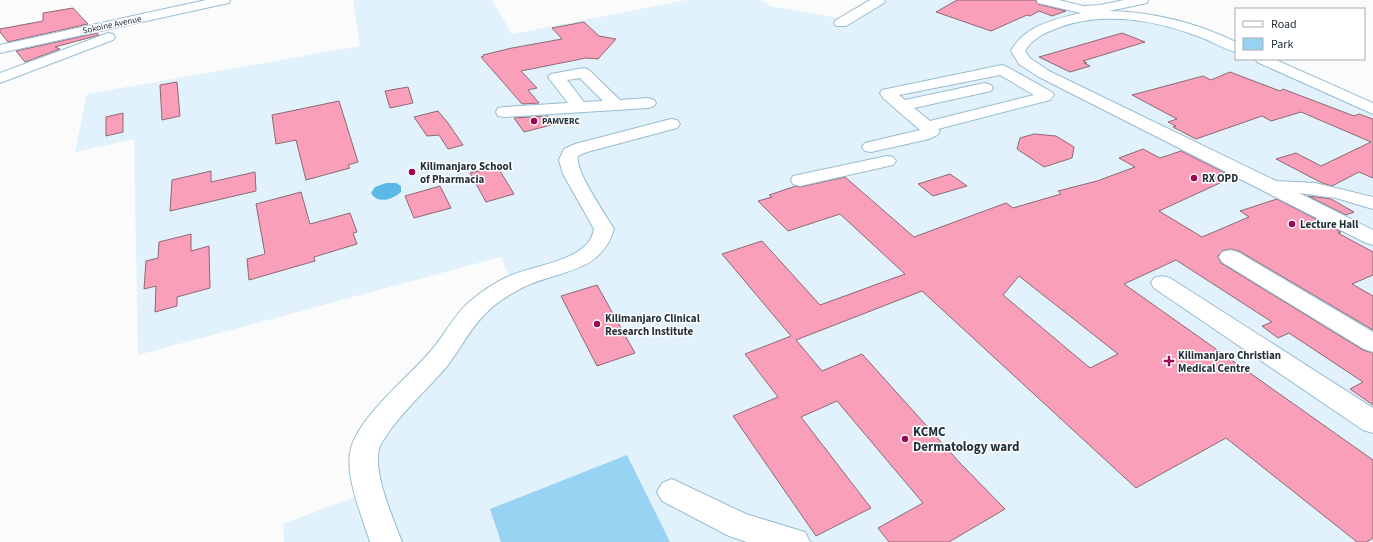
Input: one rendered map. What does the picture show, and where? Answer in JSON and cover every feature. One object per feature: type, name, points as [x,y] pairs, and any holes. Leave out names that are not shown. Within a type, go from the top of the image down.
[{"type":"street","name":"Sokoine Avenue","points":[[0,49],[175,12],[203,2],[224,0]]},
{"type":"street","points":[[841,22],[879,0]]},
{"type":"street","points":[[1043,0],[1083,10],[1100,9],[1142,0]]},
{"type":"street","points":[[0,78],[175,12]]},
{"type":"street","points":[[1235,48],[1200,32],[1173,24],[1121,16],[1092,15],[1056,24],[1038,32],[1020,44],[1018,50],[1024,61],[1044,74],[1373,238]]},
{"type":"street","points":[[1264,60],[1373,109]]},
{"type":"street","points":[[579,106],[556,77],[584,73],[616,105]]},
{"type":"street","points":[[871,147],[923,135],[931,131],[902,106],[1021,80],[1046,95],[1044,97],[927,127]]},
{"type":"street","points":[[504,112],[579,106],[648,103]]},
{"type":"street","points":[[386,542],[364,473],[365,448],[378,426],[392,407],[440,357],[477,308],[497,292],[514,282],[582,258],[599,244],[603,236],[604,229],[572,174],[568,160],[570,153],[581,148],[671,124]]},
{"type":"street","points":[[800,180],[887,161]]},
{"type":"street","points":[[1271,186],[1317,188],[1346,194],[1373,204]]},
{"type":"street","points":[[1230,257],[1373,343]]},
{"type":"street","points":[[1162,283],[1373,422]]},
{"type":"street","points":[[672,492],[740,526],[794,542]]},
{"type":"shaded area","points":[[353,0],[492,0],[512,34],[686,0],[762,0],[770,6],[839,18],[869,0],[1041,0],[1074,9],[1186,30],[1235,53],[1235,60],[1252,60],[1373,115],[1373,542],[284,542],[283,524],[357,496],[353,444],[465,306],[510,279],[501,257],[138,355],[134,139],[75,152],[87,94],[360,46]]},
{"type":"shaded area","points":[[386,183],[396,183],[401,186],[401,192],[386,200],[381,200],[374,197],[371,193],[375,187]]},
{"type":"green space","points":[[627,455],[670,542],[501,542],[490,509]]},
{"type":"building","points":[[957,0],[1036,0],[1038,4],[1066,11],[1052,16],[1039,11],[991,31],[936,12]]},
{"type":"building","points":[[73,8],[88,24],[8,42],[0,32],[0,29],[43,21],[43,13]]},
{"type":"building","points":[[584,22],[599,36],[616,39],[598,59],[586,58],[521,71],[537,88],[528,90],[539,103],[522,104],[481,57],[484,56],[483,55],[512,48],[562,39],[552,28]]},
{"type":"building","points":[[97,33],[99,35],[55,47],[60,49],[25,62],[16,51]]},
{"type":"building","points":[[1122,33],[1145,42],[1083,61],[1090,66],[1070,72],[1039,57]]},
{"type":"building","points":[[1230,72],[1280,91],[1283,89],[1354,116],[1359,114],[1373,119],[1373,178],[1359,172],[1332,186],[1322,183],[1276,159],[1296,153],[1321,166],[1371,142],[1301,112],[1271,121],[1262,116],[1196,139],[1173,127],[1176,126],[1168,122],[1177,119],[1132,95],[1203,76],[1211,80]]},
{"type":"building","points":[[177,82],[180,116],[162,120],[160,85]]},
{"type":"building","points":[[408,87],[413,103],[390,108],[385,91]]},
{"type":"building","points":[[339,101],[358,162],[348,165],[350,168],[306,180],[296,140],[276,144],[272,115]]},
{"type":"building","points":[[438,111],[463,145],[448,149],[439,135],[427,136],[414,117]]},
{"type":"building","points":[[123,113],[123,132],[106,136],[106,117]]},
{"type":"building","name":"PAMVERC","points":[[548,116],[555,124],[524,132],[514,118]]},
{"type":"building","points":[[1034,134],[1056,136],[1074,147],[1072,158],[1044,167],[1017,149],[1020,138]]},
{"type":"building","points":[[1143,149],[1160,158],[1181,151],[1233,177],[1159,211],[1202,237],[1249,217],[1240,211],[1277,199],[1341,232],[1338,233],[1373,252],[1373,275],[1352,284],[1373,296],[1373,330],[1239,251],[1230,249],[1222,251],[1218,256],[1221,263],[1363,350],[1373,353],[1373,405],[1350,389],[1363,382],[1289,333],[1278,338],[1262,326],[1272,322],[1176,260],[1124,284],[1373,460],[1373,538],[1367,542],[1357,542],[1226,438],[1136,488],[922,291],[796,340],[822,371],[862,354],[960,463],[1005,509],[949,542],[889,542],[878,528],[923,503],[837,401],[801,417],[871,508],[816,536],[733,416],[778,397],[745,354],[791,336],[722,254],[762,241],[820,305],[905,274],[840,214],[788,231],[758,201],[772,197],[769,195],[796,186],[800,187],[845,177],[914,237],[1006,203],[1013,208],[1061,194],[1058,191],[1097,181],[1135,167],[1119,158]],"holes":[[[1019,276],[1118,354],[1090,368],[1003,295]]]},
{"type":"building","points":[[497,166],[514,194],[486,202],[470,173]]},
{"type":"building","points":[[211,171],[211,182],[255,172],[256,191],[170,211],[172,180]]},
{"type":"building","points":[[950,174],[967,186],[933,196],[918,184]]},
{"type":"building","points":[[440,186],[451,208],[414,218],[405,196]]},
{"type":"building","points":[[301,192],[310,224],[350,213],[357,232],[353,233],[357,244],[314,257],[315,261],[249,280],[247,259],[265,254],[256,204]]},
{"type":"building","points":[[1308,196],[1331,199],[1354,212],[1346,215]]},
{"type":"building","points":[[191,234],[191,251],[209,246],[210,288],[177,297],[177,306],[155,312],[156,286],[144,289],[146,261],[158,258],[159,242]]},
{"type":"building","name":"Kilimanjaro Clinical Research Institute","points":[[597,285],[635,353],[597,366],[561,296]]},
{"type":"place","name":"PAMVERC","points":[[534,121]]},
{"type":"place","name":"Kilimanjaro School of Pharmacia","points":[[412,172]]},
{"type":"place","name":"RX OPD","points":[[1194,178]]},
{"type":"place","name":"Lecture Hall","points":[[1292,224]]},
{"type":"place","name":"Kilimanjaro Clinical Research Institute","points":[[597,324]]},
{"type":"place","name":"Kilimanjaro Christian Medical Centre","points":[[1169,361]]},
{"type":"place","name":"KCMC Dermatology ward","points":[[905,439]]}]
